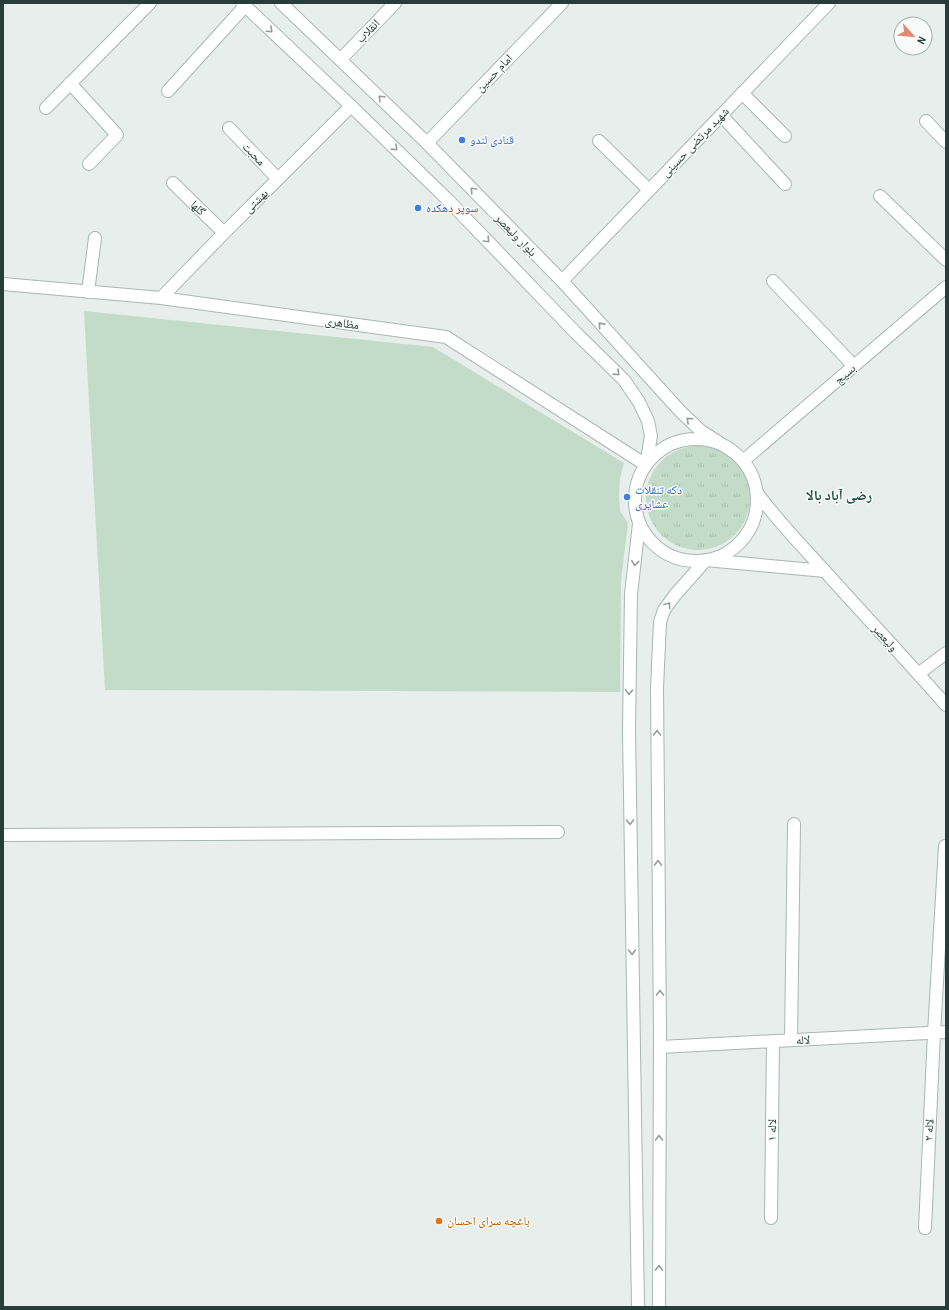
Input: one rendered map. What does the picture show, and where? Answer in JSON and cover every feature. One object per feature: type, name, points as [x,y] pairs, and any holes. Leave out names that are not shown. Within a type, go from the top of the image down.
[{"type":"street","points":[[46,108],[150,3]]},
{"type":"street","name":"بلوار ولیعصر","points":[[281,3],[427,143],[562,281],[680,411],[701,431],[732,451]]},
{"type":"street","name":"انقلاب","points":[[341,59],[395,3]]},
{"type":"street","name":"امام حسین","points":[[427,143],[562,3]]},
{"type":"street","name":"شهید مرتضی حسینی","points":[[562,281],[829,3]]},
{"type":"street","points":[[168,91],[243,4]]},
{"type":"street","name":"بلوار ولیعصر","points":[[243,4],[448,200],[575,332],[624,380],[639,402],[648,421],[651,436],[646,465]]},
{"type":"street","points":[[70,83],[117,134],[89,164]]},
{"type":"street","points":[[742,93],[784,136]]},
{"type":"street","name":"بهشتی","points":[[161,298],[351,106]]},
{"type":"street","points":[[721,115],[785,184]]},
{"type":"street","points":[[926,121],[946,142]]},
{"type":"street","name":"محبت","points":[[229,128],[278,179]]},
{"type":"street","points":[[599,141],[649,190]]},
{"type":"street","name":"گلها","points":[[173,183],[224,233]]},
{"type":"street","points":[[880,196],[946,260]]},
{"type":"street","points":[[88,292],[96,238]]},
{"type":"street","points":[[773,281],[854,366]]},
{"type":"street","name":"مظاهری","points":[[3,284],[161,298],[446,337],[646,465]]},
{"type":"street","name":"بسیج","points":[[743,461],[946,287]]},
{"type":"street","points":[[638,1307],[629,730],[631,594],[639,524],[635,504],[637,483],[646,465],[655,454],[666,446],[680,441],[693,439],[707,440],[720,444],[732,451],[743,461],[752,476],[756,493],[756,511],[749,529],[739,543],[724,554],[706,560],[675,595],[664,610],[660,622],[657,688],[660,1047],[659,1307]]},
{"type":"street","name":"ولیعصر","points":[[756,493],[776,519],[946,705]]},
{"type":"street","points":[[639,524],[650,541],[666,554],[686,560],[706,560],[825,571]]},
{"type":"street","points":[[918,674],[946,653]]},
{"type":"street","points":[[791,1040],[794,824]]},
{"type":"street","points":[[3,835],[558,832]]},
{"type":"street","name":"لاله ۲","points":[[924,1228],[945,846]]},
{"type":"street","name":"لاله","points":[[660,1047],[946,1032]]},
{"type":"street","name":"لاله ۱","points":[[771,1218],[773,1041]]},
{"type":"green space","points":[[84,311],[433,347],[624,463],[620,478],[620,511],[628,523],[621,581],[620,692],[105,690]]},
{"type":"green space","points":[[698,446],[718,450],[735,461],[746,478],[750,498],[746,518],[735,535],[718,546],[698,550],[678,546],[661,535],[650,518],[646,498],[650,478],[661,461],[678,450]]},
{"type":"place","name":"قنادی لندو","points":[[462,140]]},
{"type":"place","name":"سوپر دهکده","points":[[418,208]]},
{"type":"place","name":"دکه تنقلات عشایری","points":[[627,497]]},
{"type":"place","name":"باغچه سرای احسان","points":[[439,1221]]},
{"type":"district","name":"رضی آباد بالا","points":[[839,495]]}]
